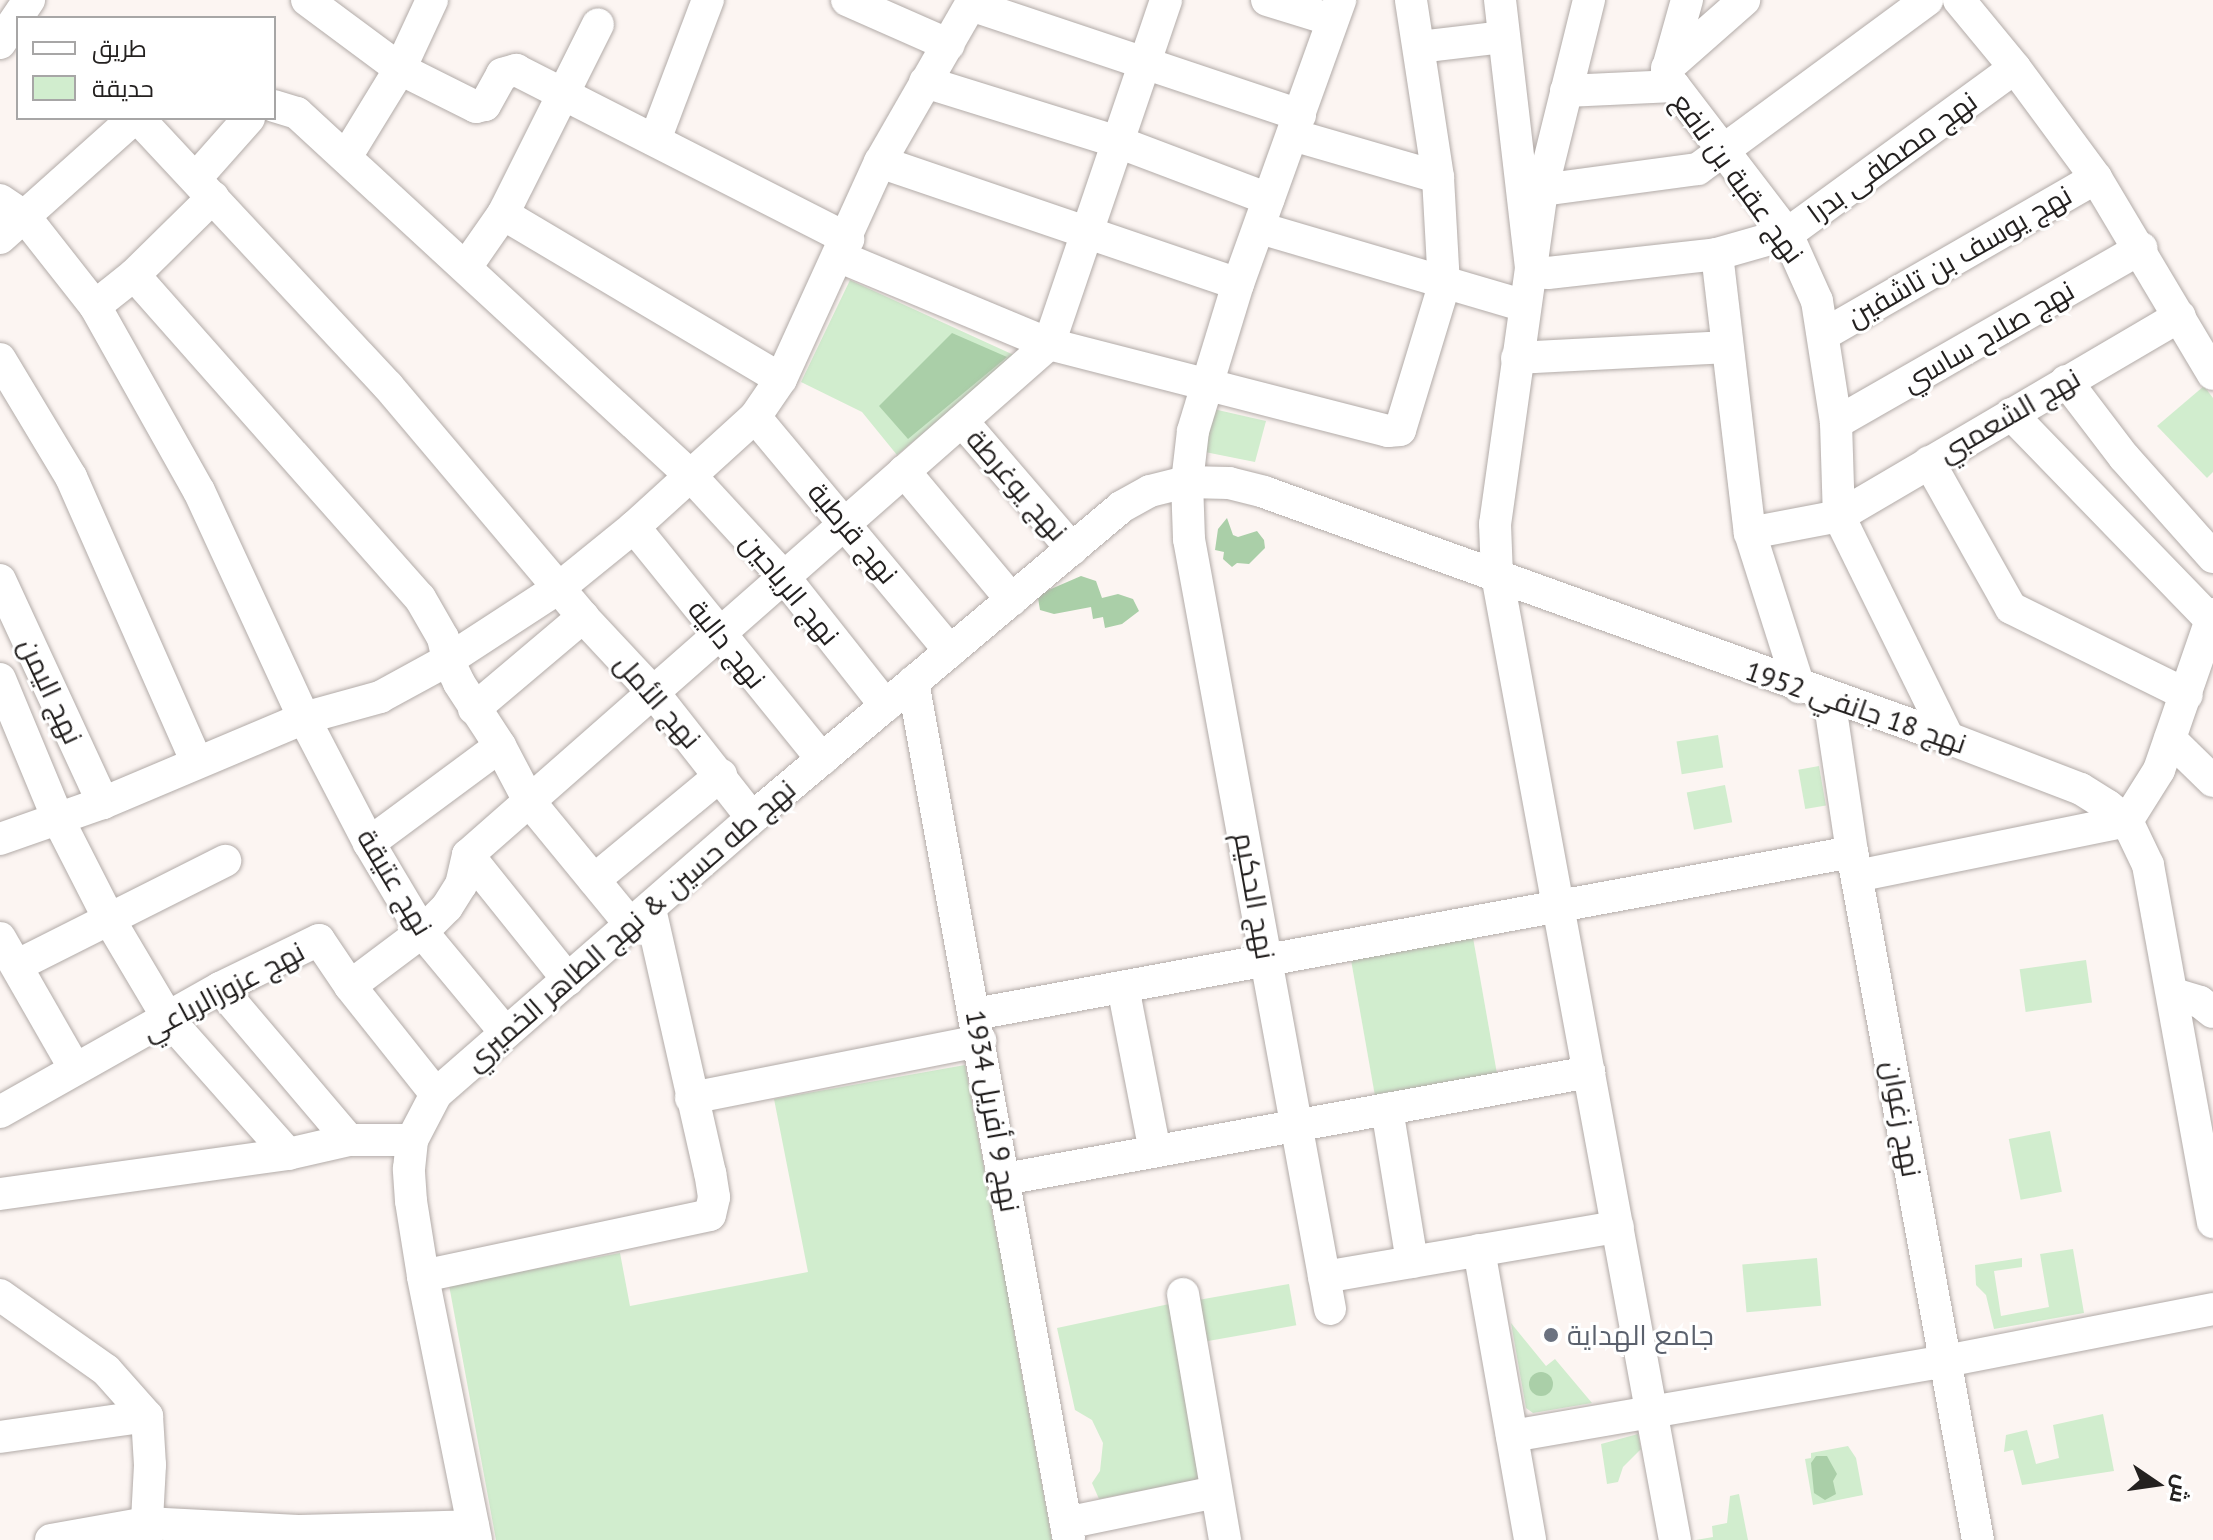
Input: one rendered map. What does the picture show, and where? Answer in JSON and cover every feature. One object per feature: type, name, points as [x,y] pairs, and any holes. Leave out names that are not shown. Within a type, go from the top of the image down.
[{"type":"street","points":[[307,0],[400,69],[476,107],[485,105],[502,74],[516,70],[655,140],[844,248],[1049,344],[1388,431],[1400,430],[1444,285],[1438,177],[1411,0]]},
{"type":"street","points":[[346,157],[400,69],[432,0]]},
{"type":"street","points":[[655,140],[708,0]]},
{"type":"street","points":[[847,0],[949,45]]},
{"type":"street","points":[[350,986],[422,932],[454,899],[468,855],[1049,344],[1166,0]]},
{"type":"street","points":[[1267,0],[1336,10]]},
{"type":"street","points":[[1500,0],[1531,269]]},
{"type":"street","points":[[1589,0],[1542,190],[1495,524],[1497,575],[1675,1540]]},
{"type":"street","points":[[1666,77],[1687,0]]},
{"type":"street","points":[[1666,77],[1744,0]]},
{"type":"street","points":[[1542,190],[1698,169],[1927,0]]},
{"type":"street","points":[[1959,0],[2015,68],[2096,178],[2141,248],[2213,374]]},
{"type":"street","points":[[0,839],[103,803],[196,761],[304,718],[380,697],[448,660],[560,587],[634,527],[755,417],[781,379],[844,248],[880,162],[972,2],[1146,63],[1296,125],[1438,177]]},
{"type":"street","name":"نهج الحكيم","points":[[1330,1309],[1189,539],[1187,482],[1193,431],[1238,284],[1336,10]]},
{"type":"street","points":[[466,267],[503,214],[598,24]]},
{"type":"street","points":[[1419,47],[1503,37]]},
{"type":"street","name":"نهج مصطفى بدرا","points":[[1531,269],[1548,273],[1717,254],[1787,234],[2015,68]]},
{"type":"street","name":"نهج عقبة بن نافع","points":[[1566,91],[1666,77],[1787,234],[1817,301],[1836,423],[1839,516]]},
{"type":"street","points":[[925,82],[1118,142],[1265,214],[1444,285],[1525,306]]},
{"type":"street","name":"نهج الرياحين","points":[[276,107],[297,113],[691,476],[784,577],[886,706]]},
{"type":"street","points":[[0,238],[13,208],[133,120]]},
{"type":"street","name":"نهج الأمل","points":[[138,120],[205,187],[388,386],[583,617],[653,692],[752,818]]},
{"type":"street","points":[[95,306],[134,275],[205,187],[248,120]]},
{"type":"street","points":[[880,162],[1238,284]]},
{"type":"street","name":"نهج يوسف بن تاشفين","points":[[1823,335],[2096,178]]},
{"type":"street","name":"نهج عتيقة","points":[[13,208],[95,306],[199,491],[304,718],[369,843],[422,932],[506,1033]]},
{"type":"street","points":[[503,214],[781,379]]},
{"type":"street","name":"نهج صلاح ساسي","points":[[1836,423],[2141,248]]},
{"type":"street","points":[[1717,254],[1750,533],[1814,692]]},
{"type":"street","points":[[134,275],[382,551],[436,623],[448,660],[529,801],[594,880],[640,917],[691,1098],[714,1197],[713,1209],[707,1217],[423,1276]]},
{"type":"street","name":"نهج الشعمبي","points":[[1839,516],[2180,316]]},
{"type":"street","points":[[1517,358],[1727,347]]},
{"type":"street","points":[[0,359],[71,477],[196,761]]},
{"type":"street","points":[[2066,381],[2124,457],[2213,557]]},
{"type":"street","points":[[691,1098],[977,1027],[1123,987],[1558,906],[2127,821],[2159,770],[2212,616],[2011,414]]},
{"type":"street","name":"نهج قرطبة","points":[[755,417],[950,651]]},
{"type":"street","name":"نهج يوغرطة","points":[[962,421],[1072,549]]},
{"type":"street","points":[[1929,462],[2011,608],[2187,695]]},
{"type":"street","points":[[904,471],[1012,600]]},
{"type":"street","name":"نهج 18 جانفي 1952","points":[[1187,482],[1229,483],[1264,492],[1497,575],[2081,789],[2127,821],[2140,841],[2148,865],[2174,994],[2213,1222]]},
{"type":"street","name":"نهج طه حسين & نهج الطاهر الخميري","points":[[475,1533],[423,1276],[410,1185],[412,1140],[436,1094],[752,818],[1121,507],[1150,491],[1187,482]]},
{"type":"street","points":[[1750,533],[1839,516],[1948,738]]},
{"type":"street","name":"نهج دالية","points":[[634,527],[822,759]]},
{"type":"street","name":"نهج اليمن","points":[[0,580],[103,803]]},
{"type":"street","points":[[474,709],[583,617]]},
{"type":"street","points":[[0,679],[58,819],[109,919],[169,1020],[288,1154]]},
{"type":"street","name":"نهج 9 أفريل 1934","points":[[913,682],[1068,1531]]},
{"type":"street","name":"نهج زغوان","points":[[1814,692],[1855,864],[1978,1540]]},
{"type":"street","points":[[2170,739],[2213,781]]},
{"type":"street","points":[[369,843],[500,746]]},
{"type":"street","points":[[594,880],[721,775]]},
{"type":"street","points":[[468,855],[568,980]]},
{"type":"street","points":[[75,1069],[5,947],[109,919],[225,861]]},
{"type":"street","name":"نهج عزوزالرباعي","points":[[0,1112],[169,1020],[220,988],[319,940],[350,986],[436,1094]]},
{"type":"street","points":[[1123,987],[1155,1151]]},
{"type":"street","points":[[220,988],[349,1140]]},
{"type":"street","points":[[2174,994],[2200,1002],[2213,1012]]},
{"type":"street","points":[[1005,1179],[1589,1072]]},
{"type":"street","points":[[1387,1109],[1412,1262]]},
{"type":"street","points":[[0,1194],[288,1154],[349,1140],[412,1140]]},
{"type":"street","points":[[1324,1277],[1618,1227]]},
{"type":"street","points":[[1479,1250],[1530,1540]]},
{"type":"street","points":[[1183,1294],[1225,1540]]},
{"type":"street","points":[[0,1295],[106,1370],[147,1416],[150,1465],[146,1532]]},
{"type":"street","points":[[1512,1436],[1946,1361],[2213,1309]]},
{"type":"street","points":[[0,1437],[147,1416]]},
{"type":"street","points":[[1068,1531],[1216,1492]]},
{"type":"street","points":[[51,1540],[146,1532],[299,1536],[475,1533]]},
{"type":"green space","points":[[850,280],[1016,356],[897,455],[862,412],[801,382]]},
{"type":"green space","points":[[952,333],[1007,357],[908,439],[879,406]]},
{"type":"green space","points":[[2204,386],[2213,398],[2213,472],[2207,478],[2157,426]]},
{"type":"green space","points":[[1209,408],[1266,421],[1255,462],[1205,452]]},
{"type":"green space","points":[[1227,518],[1233,535],[1238,537],[1257,531],[1264,540],[1265,548],[1249,564],[1237,563],[1232,567],[1223,559],[1224,552],[1215,550],[1218,529]]},
{"type":"green space","points":[[1081,576],[1096,581],[1102,598],[1118,594],[1133,599],[1139,611],[1122,624],[1105,628],[1103,617],[1093,619],[1091,607],[1054,614],[1040,610],[1038,598],[1044,592]]},
{"type":"green space","points":[[1718,735],[1723,768],[1682,774],[1677,742]]},
{"type":"green space","points":[[1819,766],[1826,805],[1805,809],[1798,770]]},
{"type":"green space","points":[[1725,785],[1732,822],[1694,830],[1687,792]]},
{"type":"green space","points":[[1472,932],[1498,1081],[1376,1102],[1350,954]]},
{"type":"green space","points":[[2086,960],[2092,1003],[2026,1012],[2020,969]]},
{"type":"green space","points":[[965,1065],[999,1249],[1007,1256],[1015,1311],[1012,1321],[1052,1540],[496,1540],[449,1285],[620,1253],[630,1306],[808,1272],[774,1099]]},
{"type":"green space","points":[[2050,1131],[2062,1192],[2021,1200],[2009,1139]]},
{"type":"green space","points":[[2073,1249],[2084,1313],[1994,1329],[1986,1295],[1976,1285],[1975,1265],[2022,1258],[2022,1267],[1994,1271],[2001,1316],[2049,1307],[2040,1254]]},
{"type":"green space","points":[[1817,1258],[1821,1306],[1746,1312],[1742,1265]]},
{"type":"green space","points":[[1289,1284],[1296,1325],[1207,1341],[1199,1300]]},
{"type":"green space","points":[[1174,1303],[1206,1478],[1099,1499],[1092,1483],[1100,1471],[1103,1443],[1092,1420],[1075,1410],[1057,1328]]},
{"type":"green space","points":[[1511,1323],[1546,1366],[1555,1359],[1592,1403],[1533,1413],[1526,1408]]},
{"type":"green space","points":[[1541,1372],[1550,1375],[1553,1384],[1550,1393],[1541,1396],[1532,1393],[1529,1384],[1532,1375]]},
{"type":"green space","points":[[2103,1414],[2114,1471],[2022,1485],[2013,1450],[2004,1452],[2006,1435],[2027,1430],[2036,1464],[2059,1458],[2053,1425]]},
{"type":"green space","points":[[1638,1434],[1641,1449],[1623,1467],[1618,1482],[1607,1484],[1601,1444]]},
{"type":"green space","points":[[1848,1446],[1856,1458],[1863,1495],[1813,1505],[1805,1459],[1811,1458],[1811,1453]]},
{"type":"green space","points":[[1816,1456],[1827,1456],[1837,1474],[1833,1481],[1836,1494],[1825,1500],[1814,1493],[1811,1463]]},
{"type":"green space","points":[[1739,1494],[1748,1540],[1696,1540],[1713,1537],[1712,1526],[1727,1523],[1730,1496]]},
{"type":"place","name":"جامع الهداية","points":[[1551,1335]]}]
